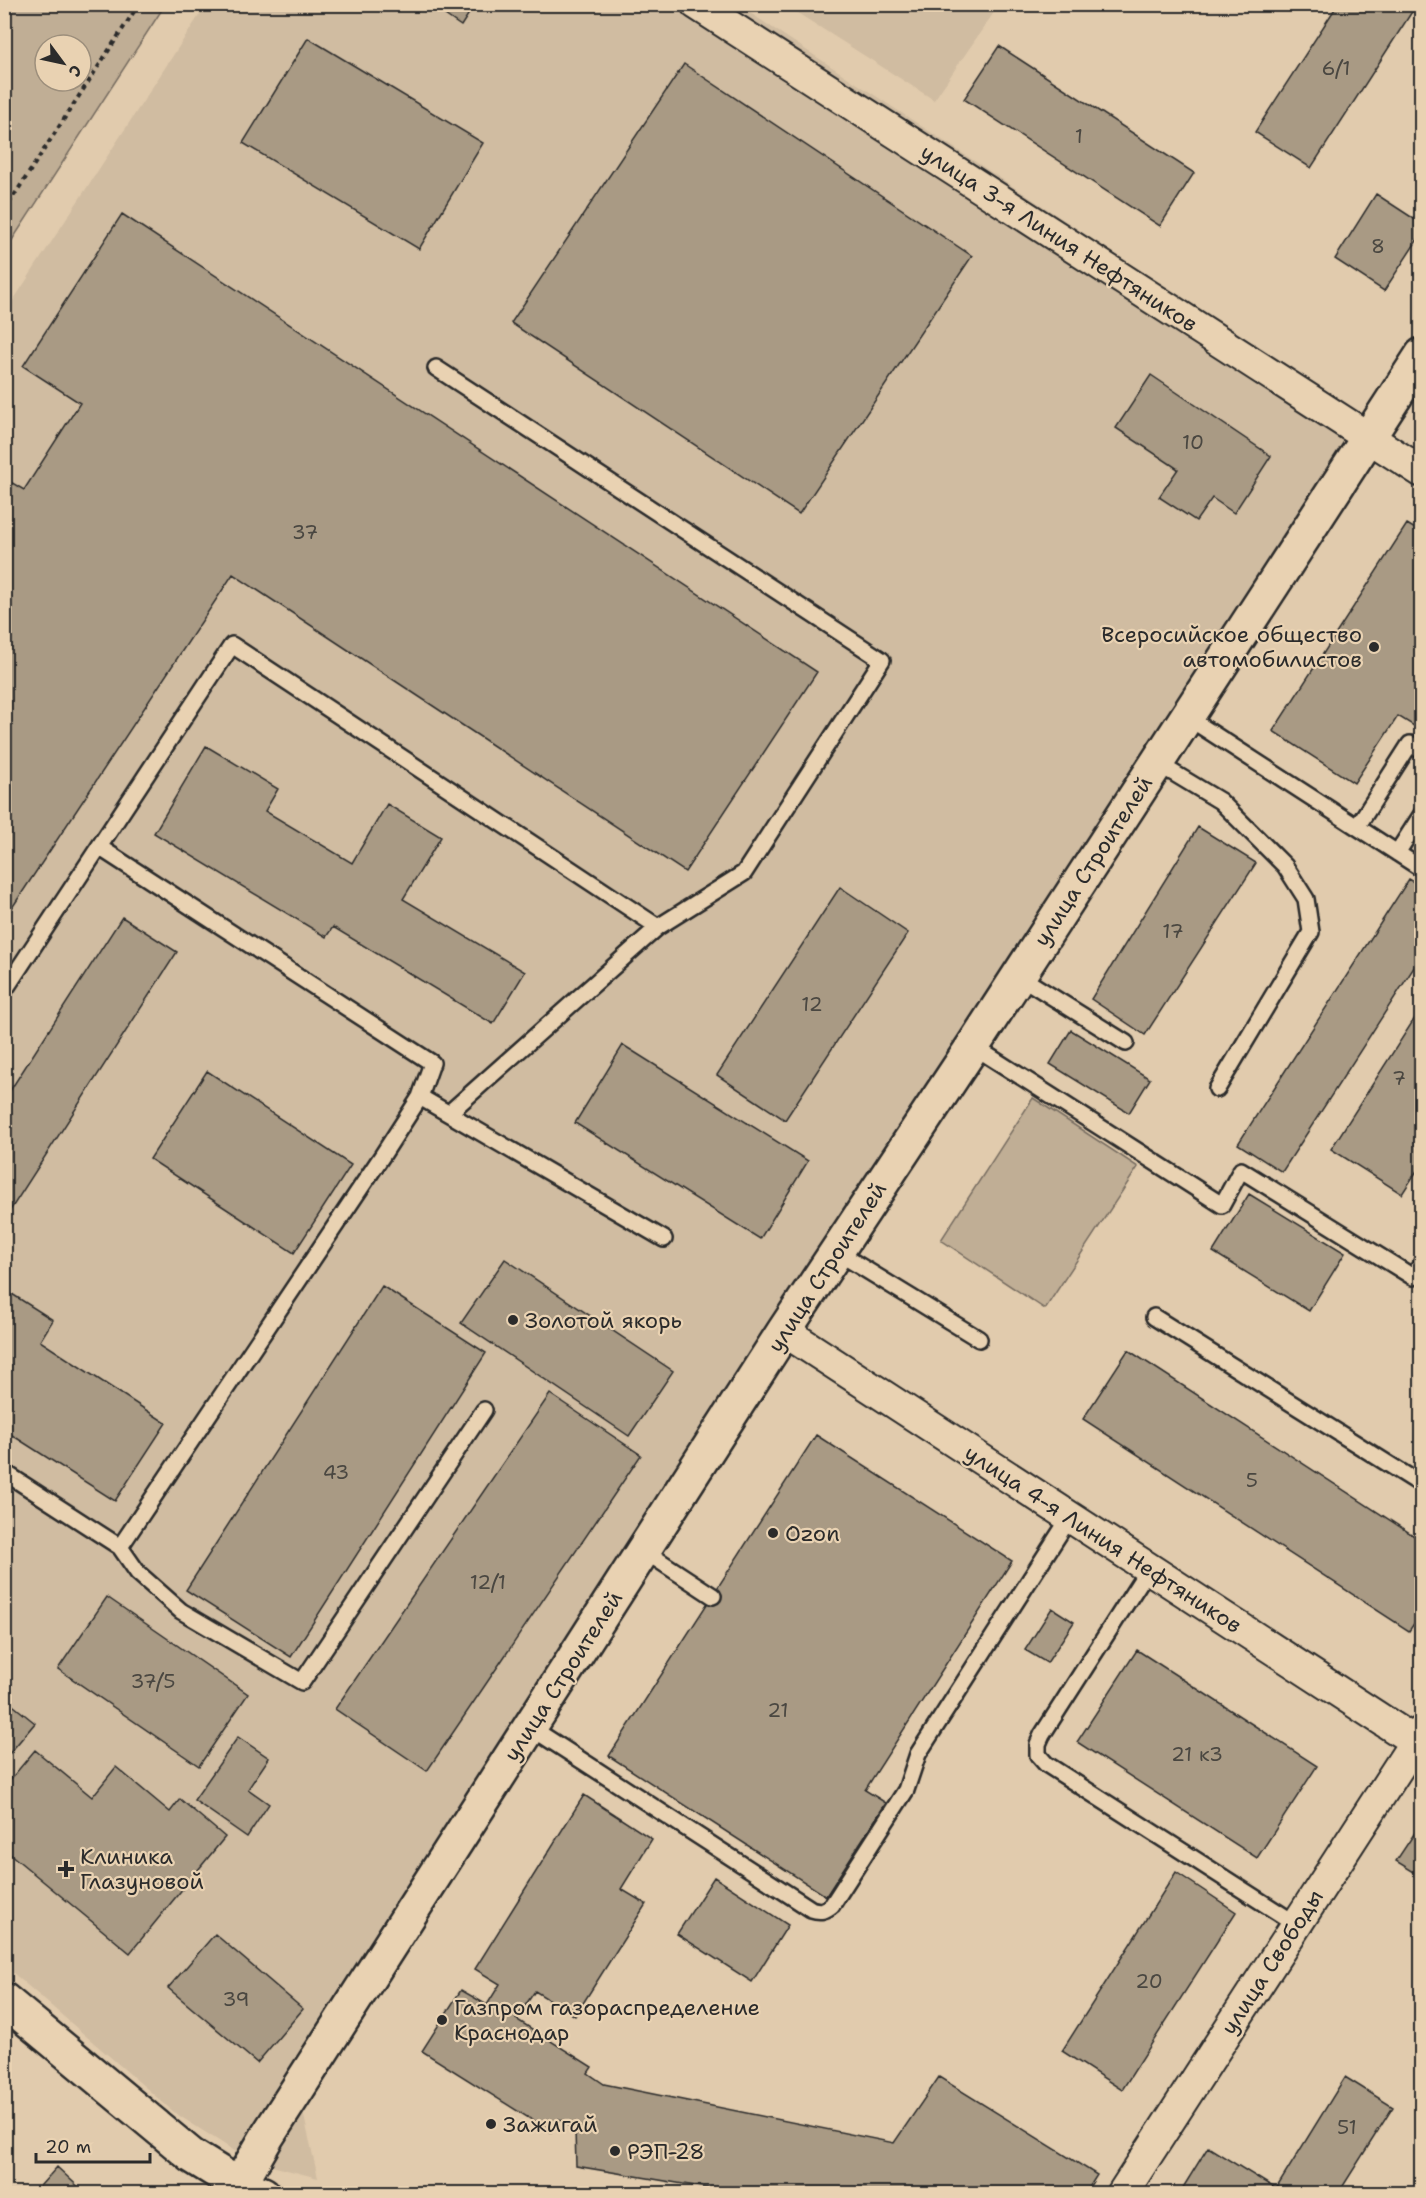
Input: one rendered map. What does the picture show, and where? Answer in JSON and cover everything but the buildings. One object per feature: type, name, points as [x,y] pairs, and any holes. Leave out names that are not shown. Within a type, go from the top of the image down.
[{"type":"street","name":"улица 3-я Линия Нефтяников","points":[[696,4],[1422,472]]},
{"type":"street","name":"улица Строителей","points":[[251,2189],[268,2135],[784,1331],[1019,976],[1422,355]]},
{"type":"street","name":"улица 4-я Линия Нефтяников","points":[[784,1331],[1419,1740]]},
{"type":"street","name":"улица Свободы","points":[[1122,2193],[1296,1924],[1419,1740]]},
{"type":"street","points":[[4,2000],[192,2156],[251,2189]]},
{"type":"lane","points":[[436,368],[882,660],[744,873],[658,927],[449,1113]]},
{"type":"lane","points":[[4,991],[232,645],[658,927]]},
{"type":"lane","points":[[1187,717],[1422,869]]},
{"type":"lane","points":[[1357,827],[1410,744],[1422,751]]},
{"type":"lane","points":[[1157,764],[1220,801],[1285,866],[1306,899],[1311,932],[1217,1089]]},
{"type":"lane","points":[[1397,853],[1422,814]]},
{"type":"lane","points":[[99,848],[432,1063],[420,1097],[382,1156],[120,1547]]},
{"type":"lane","points":[[1019,976],[1126,1043]]},
{"type":"lane","points":[[973,1046],[1222,1205],[1241,1170],[1413,1277],[1422,1263]]},
{"type":"lane","points":[[420,1097],[664,1239]]},
{"type":"lane","points":[[837,1252],[979,1339]]},
{"type":"lane","points":[[1154,1317],[1422,1485]]},
{"type":"lane","points":[[4,1472],[120,1547],[138,1573],[181,1611],[302,1682],[484,1410]]},
{"type":"lane","points":[[530,1727],[811,1909],[819,1912],[827,1910],[906,1790],[918,1754],[1070,1517]]},
{"type":"lane","points":[[643,1550],[713,1596]]},
{"type":"lane","points":[[1149,1568],[1042,1735],[1038,1744],[1038,1755],[1046,1764],[1296,1924]]},
{"type":"path","points":[[4,211],[139,4]]},
{"type":"shaded area","points":[[10,5],[165,5],[5,251],[4,14]]},
{"type":"shaded area","points":[[206,5],[738,5],[1391,436],[301,2103],[318,2178],[264,2164],[241,2155],[175,2113],[5,1966],[5,313]]},
{"type":"shaded area","points":[[785,5],[999,5],[934,100]]},
{"type":"shaded area","points":[[1033,1098],[1138,1167],[1045,1309],[941,1240]]},
{"type":"place","name":"Всеросийское общество автомобилистов","points":[[1374,647]]},
{"type":"place","name":"Золотой якорь","points":[[513,1320]]},
{"type":"place","name":"Ozon","points":[[773,1533]]},
{"type":"place","name":"Клиника Глазуновой","points":[[66,1869]]},
{"type":"place","name":"Газпром газораспределение Краснодар","points":[[442,2020]]},
{"type":"place","name":"Зажигай","points":[[491,2124]]},
{"type":"place","name":"РЭП-28","points":[[615,2151]]}]
